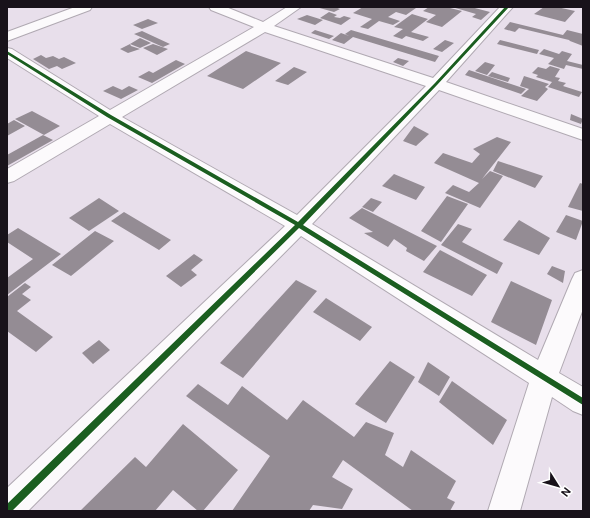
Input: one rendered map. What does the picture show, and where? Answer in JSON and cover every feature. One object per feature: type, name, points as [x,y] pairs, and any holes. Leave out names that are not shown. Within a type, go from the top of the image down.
[{"type":"street","points":[[7,37],[86,7]]},
{"type":"street","points":[[214,7],[264,27],[583,135]]},
{"type":"street","points":[[7,177],[109,116],[264,27],[295,7]]},
{"type":"street","points":[[7,510],[299,225],[436,84],[507,7]]},
{"type":"street","points":[[7,52],[109,116],[299,225],[583,402]]},
{"type":"street","points":[[504,511],[544,378],[583,279]]},
{"type":"building","points":[[316,7],[335,7],[340,9],[334,12]]},
{"type":"building","points":[[363,7],[416,8],[406,15],[396,12],[388,17],[400,21],[393,25],[379,21],[368,29],[360,27],[372,19],[353,13]]},
{"type":"building","points":[[429,7],[446,7],[462,11],[442,27],[426,22],[436,15],[423,11]]},
{"type":"building","points":[[452,7],[471,7],[490,12],[481,20],[472,17],[476,14]]},
{"type":"building","points":[[544,7],[557,7],[575,11],[565,22],[534,14]]},
{"type":"building","points":[[329,12],[337,15],[334,17],[340,18],[344,16],[351,18],[341,25],[320,18]]},
{"type":"building","points":[[412,14],[428,19],[411,32],[429,37],[423,41],[406,36],[402,39],[393,36],[403,29],[394,27]]},
{"type":"building","points":[[307,15],[323,20],[315,25],[297,19]]},
{"type":"building","points":[[148,19],[158,23],[142,29],[133,25]]},
{"type":"building","points":[[510,22],[563,35],[567,30],[583,34],[583,46],[569,40],[519,28],[515,32],[504,29]]},
{"type":"building","points":[[315,30],[334,36],[329,39],[311,33]]},
{"type":"building","points":[[351,30],[439,56],[435,62],[353,37],[344,44],[332,40],[341,33],[349,36],[345,34]]},
{"type":"building","points":[[142,31],[170,44],[163,47],[134,34]]},
{"type":"building","points":[[140,38],[151,43],[140,48],[130,44]]},
{"type":"building","points":[[445,40],[454,43],[442,52],[433,49]]},
{"type":"building","points":[[500,40],[539,50],[537,54],[497,44]]},
{"type":"building","points":[[130,44],[131,46],[140,49],[128,53],[120,49]]},
{"type":"building","points":[[153,44],[168,49],[157,55],[143,48]]},
{"type":"building","points":[[544,49],[559,54],[562,51],[572,54],[567,61],[583,65],[583,69],[566,65],[564,69],[548,64],[554,58],[539,54]]},
{"type":"building","points":[[246,51],[281,63],[243,89],[207,76]]},
{"type":"building","points":[[41,55],[46,58],[53,56],[59,59],[64,57],[76,63],[62,69],[57,66],[49,69],[33,59]]},
{"type":"building","points":[[398,58],[409,61],[403,66],[393,62]]},
{"type":"building","points":[[176,60],[185,64],[152,83],[138,77],[149,71],[153,73]]},
{"type":"building","points":[[485,62],[495,65],[487,75],[475,71]]},
{"type":"building","points":[[550,66],[560,69],[555,77],[560,78],[558,81],[566,83],[563,86],[582,92],[579,97],[548,87],[552,82],[536,77],[538,75],[532,73],[538,67],[546,69]]},
{"type":"building","points":[[294,67],[307,72],[288,85],[275,81]]},
{"type":"building","points":[[469,70],[526,89],[521,94],[465,75]]},
{"type":"building","points":[[492,72],[510,78],[508,82],[488,76]]},
{"type":"building","points":[[524,76],[549,84],[545,87],[548,89],[537,101],[521,96],[529,89],[520,86]]},
{"type":"building","points":[[113,86],[122,90],[129,86],[138,90],[121,99],[103,91]]},
{"type":"building","points":[[32,111],[60,126],[44,135],[15,119]]},
{"type":"building","points":[[571,114],[583,119],[581,124],[570,120]]},
{"type":"building","points":[[14,120],[25,126],[7,136],[7,124]]},
{"type":"building","points":[[414,126],[429,134],[416,146],[403,141]]},
{"type":"building","points":[[43,135],[53,140],[7,166],[7,155]]},
{"type":"building","points":[[497,137],[511,142],[482,179],[490,171],[503,176],[480,208],[445,193],[453,185],[469,192],[479,183],[434,163],[443,153],[472,163],[480,154],[473,149]]},
{"type":"building","points":[[498,161],[543,176],[535,188],[493,171]]},
{"type":"building","points":[[394,174],[425,187],[416,200],[382,186]]},
{"type":"building","points":[[580,183],[583,184],[583,211],[568,207]]},
{"type":"building","points":[[447,196],[468,204],[441,242],[421,231]]},
{"type":"building","points":[[99,198],[119,211],[89,231],[69,218]]},
{"type":"building","points":[[371,198],[382,202],[373,212],[362,207]]},
{"type":"building","points":[[362,208],[437,246],[424,261],[406,251],[407,248],[394,239],[388,247],[364,233],[373,232],[349,218]]},
{"type":"building","points":[[124,212],[171,240],[159,250],[111,221]]},
{"type":"building","points":[[566,215],[583,221],[576,240],[556,232]]},
{"type":"building","points":[[519,220],[550,238],[539,255],[503,240]]},
{"type":"building","points":[[458,224],[472,229],[462,242],[503,263],[497,274],[441,245]]},
{"type":"building","points":[[18,228],[61,254],[7,295],[7,278],[33,259],[7,242],[7,235]]},
{"type":"building","points":[[95,231],[114,241],[71,276],[52,265]]},
{"type":"building","points":[[440,250],[487,275],[472,296],[423,272]]},
{"type":"building","points":[[194,254],[203,260],[191,270],[197,275],[181,287],[166,276]]},
{"type":"building","points":[[552,266],[565,271],[563,283],[547,274]]},
{"type":"building","points":[[296,280],[317,291],[243,378],[220,363]]},
{"type":"building","points":[[511,281],[552,300],[536,345],[491,322]]},
{"type":"building","points":[[25,283],[31,287],[22,294],[31,300],[17,311],[53,337],[36,352],[7,331],[7,297]]},
{"type":"building","points":[[326,298],[372,327],[360,341],[313,312]]},
{"type":"building","points":[[99,340],[110,350],[93,364],[82,353]]},
{"type":"building","points":[[390,361],[415,377],[386,423],[355,404]]},
{"type":"building","points":[[428,362],[450,377],[439,396],[418,382]]},
{"type":"building","points":[[452,381],[507,420],[493,445],[439,402]]},
{"type":"building","points":[[198,384],[228,405],[242,386],[287,420],[303,400],[354,437],[366,422],[394,433],[385,455],[403,467],[411,450],[456,481],[447,498],[455,502],[450,511],[413,511],[343,460],[332,477],[353,489],[342,509],[313,505],[309,511],[232,511],[270,456],[186,396]]},
{"type":"building","points":[[183,424],[238,470],[203,511],[198,511],[173,490],[155,511],[80,511],[135,457],[146,467]]},
{"type":"cycle path","points":[[7,510],[299,225],[436,84],[507,7]]},
{"type":"cycle path","points":[[7,52],[109,116],[299,225],[583,402]]}]
